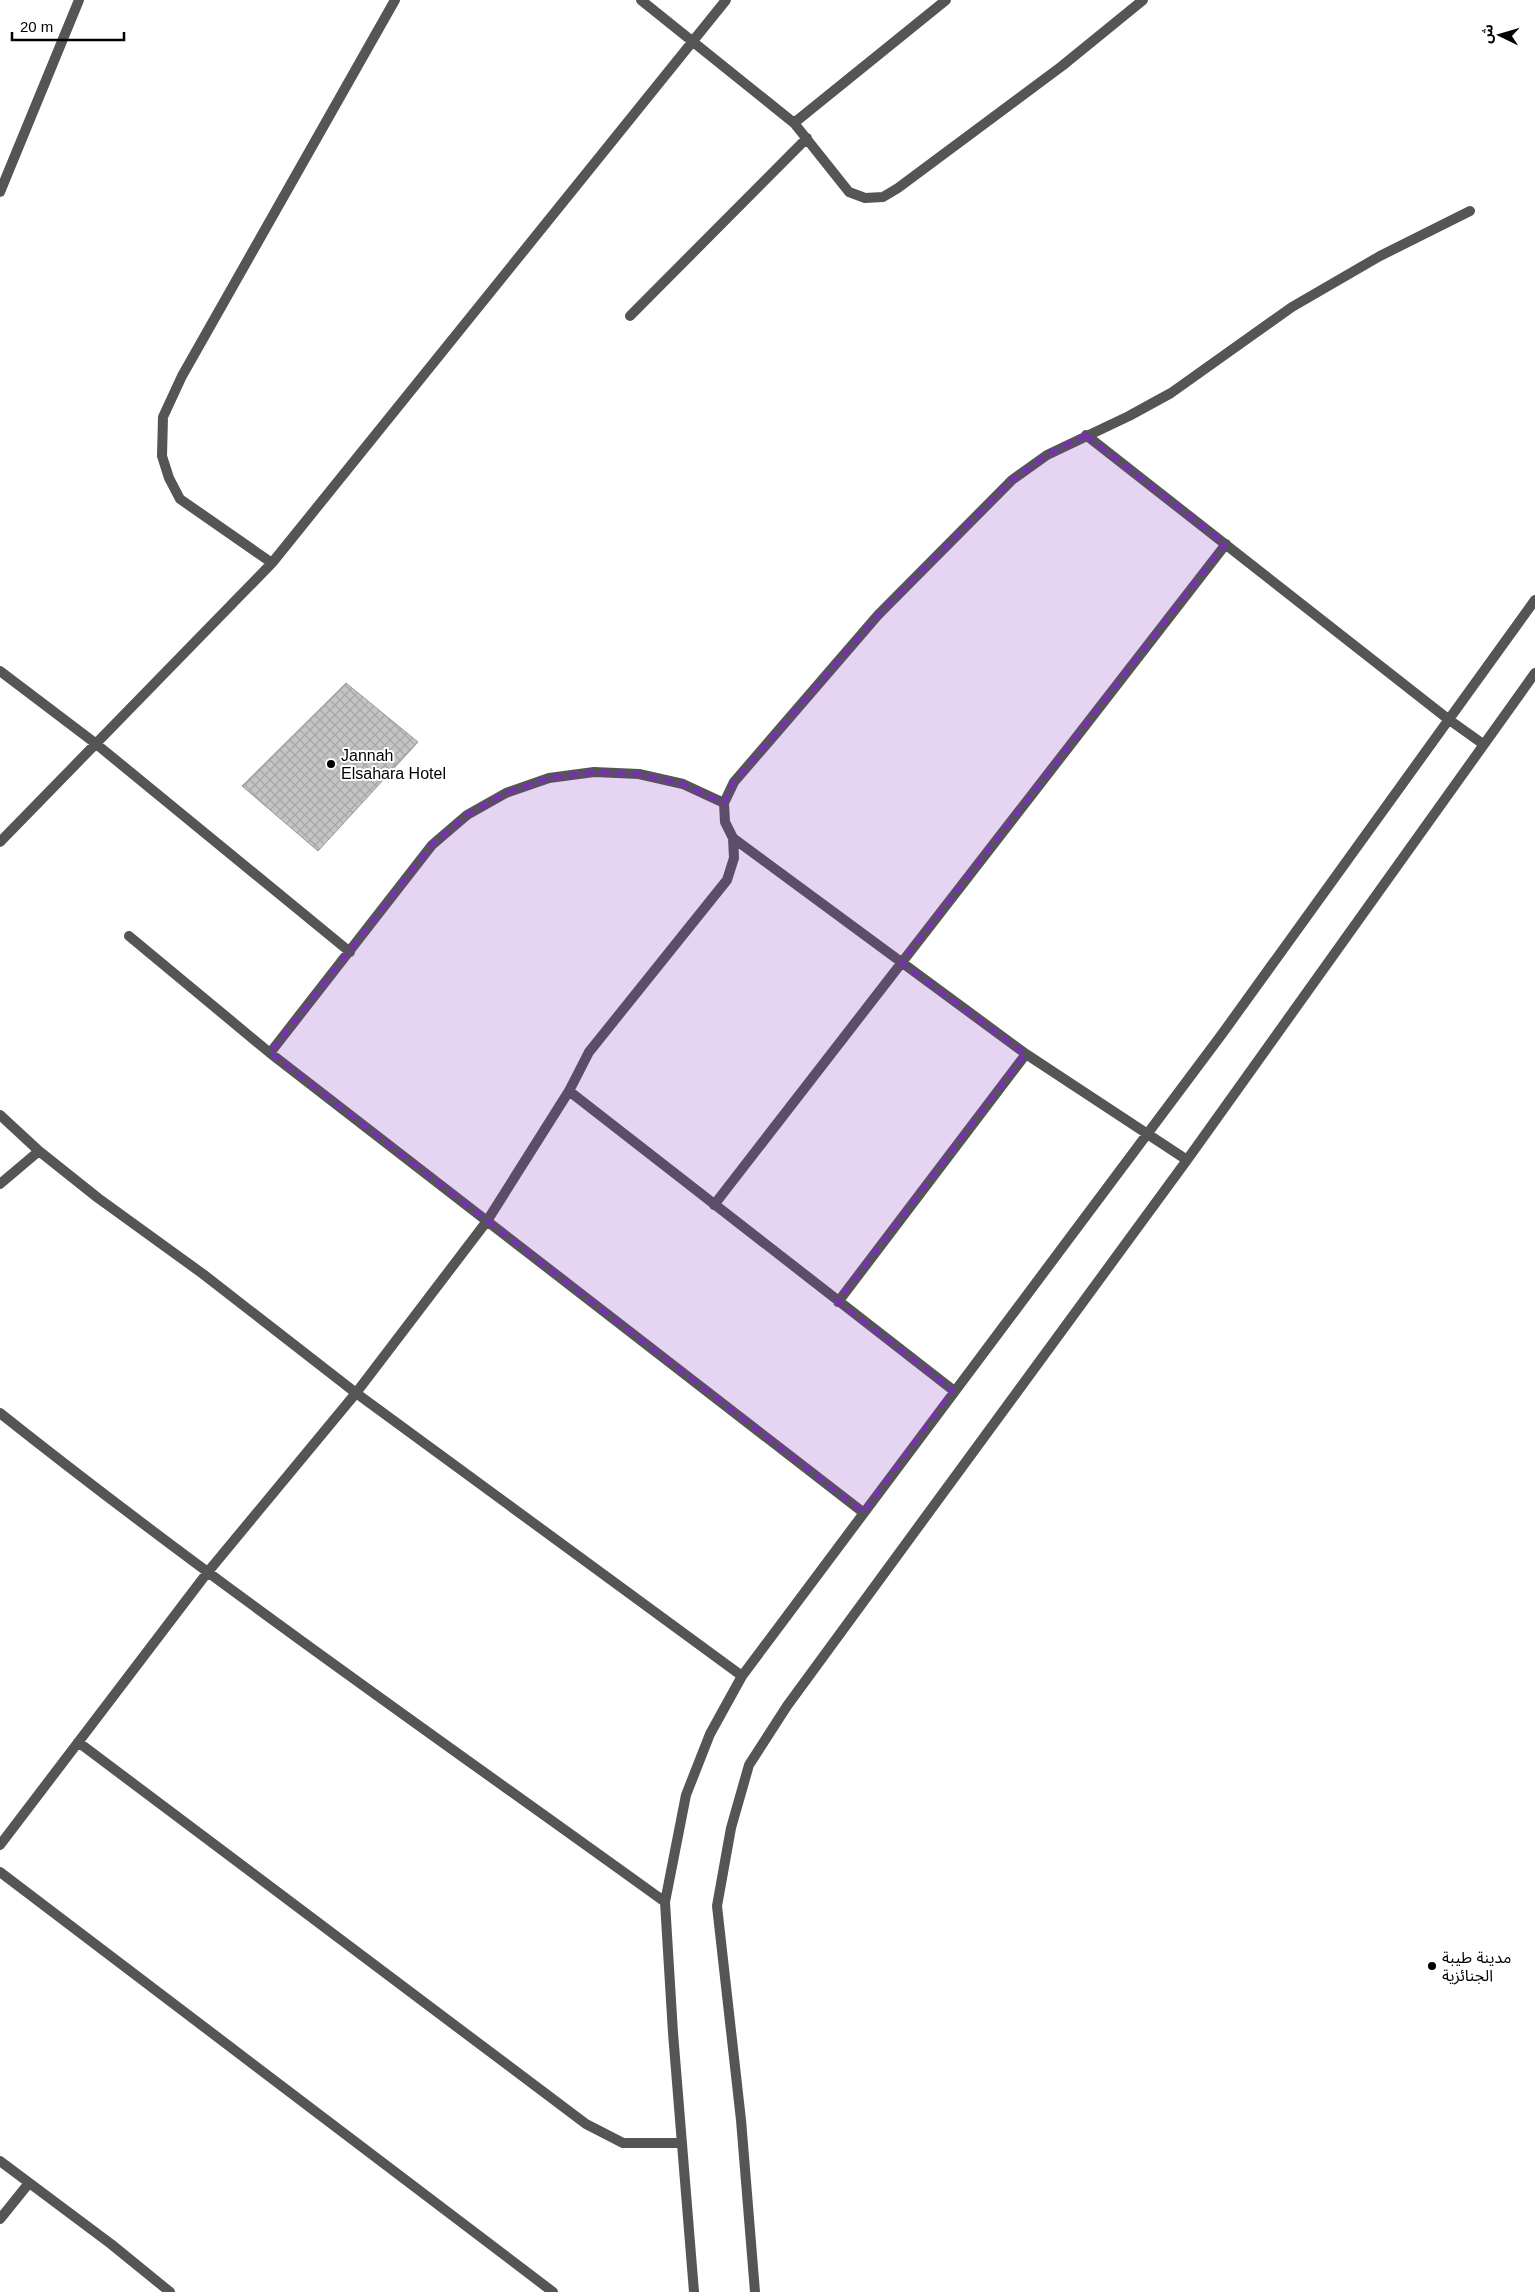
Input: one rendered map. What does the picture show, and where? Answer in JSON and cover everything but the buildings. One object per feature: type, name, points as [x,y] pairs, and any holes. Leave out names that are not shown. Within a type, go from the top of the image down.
[{"type":"street","points":[[0,192],[79,0]]},
{"type":"street","points":[[272,562],[180,499],[169,478],[162,456],[163,418],[182,376],[395,0]]},
{"type":"street","points":[[641,0],[794,123],[848,192],[865,198],[883,197],[1054,72],[1143,0]]},
{"type":"street","points":[[0,842],[272,562],[726,0]]},
{"type":"street","points":[[794,123],[946,0]]},
{"type":"street","points":[[630,316],[807,138]]},
{"type":"street","points":[[1187,1160],[1026,1054],[733,838],[724,822],[724,803],[734,782],[885,608],[1012,480],[1047,455],[1129,416],[1171,393],[1292,307],[1380,256],[1470,211]]},
{"type":"street","points":[[1086,435],[1448,719],[1483,744]]},
{"type":"street","points":[[714,1205],[1226,544]]},
{"type":"street","points":[[694,2292],[665,1902],[686,1795],[710,1734],[742,1676],[953,1390],[1222,1034],[1535,600]]},
{"type":"street","points":[[0,671],[95,743],[350,952]]},
{"type":"street","points":[[755,2292],[741,2120],[717,1906],[731,1828],[749,1765],[787,1706],[1187,1160],[1535,673]]},
{"type":"street","points":[[270,1053],[432,845],[466,815],[506,793],[549,778],[594,772],[639,774],[683,784],[724,803]]},
{"type":"street","points":[[0,1845],[207,1573],[356,1393],[487,1221],[570,1092],[589,1052],[727,880],[734,858],[733,838]]},
{"type":"street","points":[[128,936],[270,1053],[864,1513]]},
{"type":"street","points":[[838,1302],[1026,1054]]},
{"type":"street","points":[[570,1092],[953,1390]]},
{"type":"street","points":[[0,1115],[39,1151],[98,1198],[203,1274],[356,1393],[742,1676]]},
{"type":"street","points":[[0,1184],[39,1151]]},
{"type":"street","points":[[0,1413],[114,1504],[207,1573],[665,1902]]},
{"type":"street","points":[[78,1742],[586,2124],[623,2143],[682,2144]]},
{"type":"street","points":[[0,1872],[553,2292]]},
{"type":"street","points":[[0,2161],[111,2244],[170,2292]]},
{"type":"street","points":[[0,2219],[29,2183]]},
{"type":"highlighted area","points":[[1086,435],[1226,544],[902,963],[1026,1054],[838,1302],[953,1390],[864,1513],[270,1053],[432,845],[467,815],[506,793],[549,778],[594,772],[639,774],[683,784],[724,803],[734,782],[878,615],[1012,480],[1047,455]]},
{"type":"place","name":"Jannah Elsahara Hotel","points":[[331,764]]},
{"type":"place","name":"مدينة طيبة الجنائزية","points":[[1432,1966]]}]
